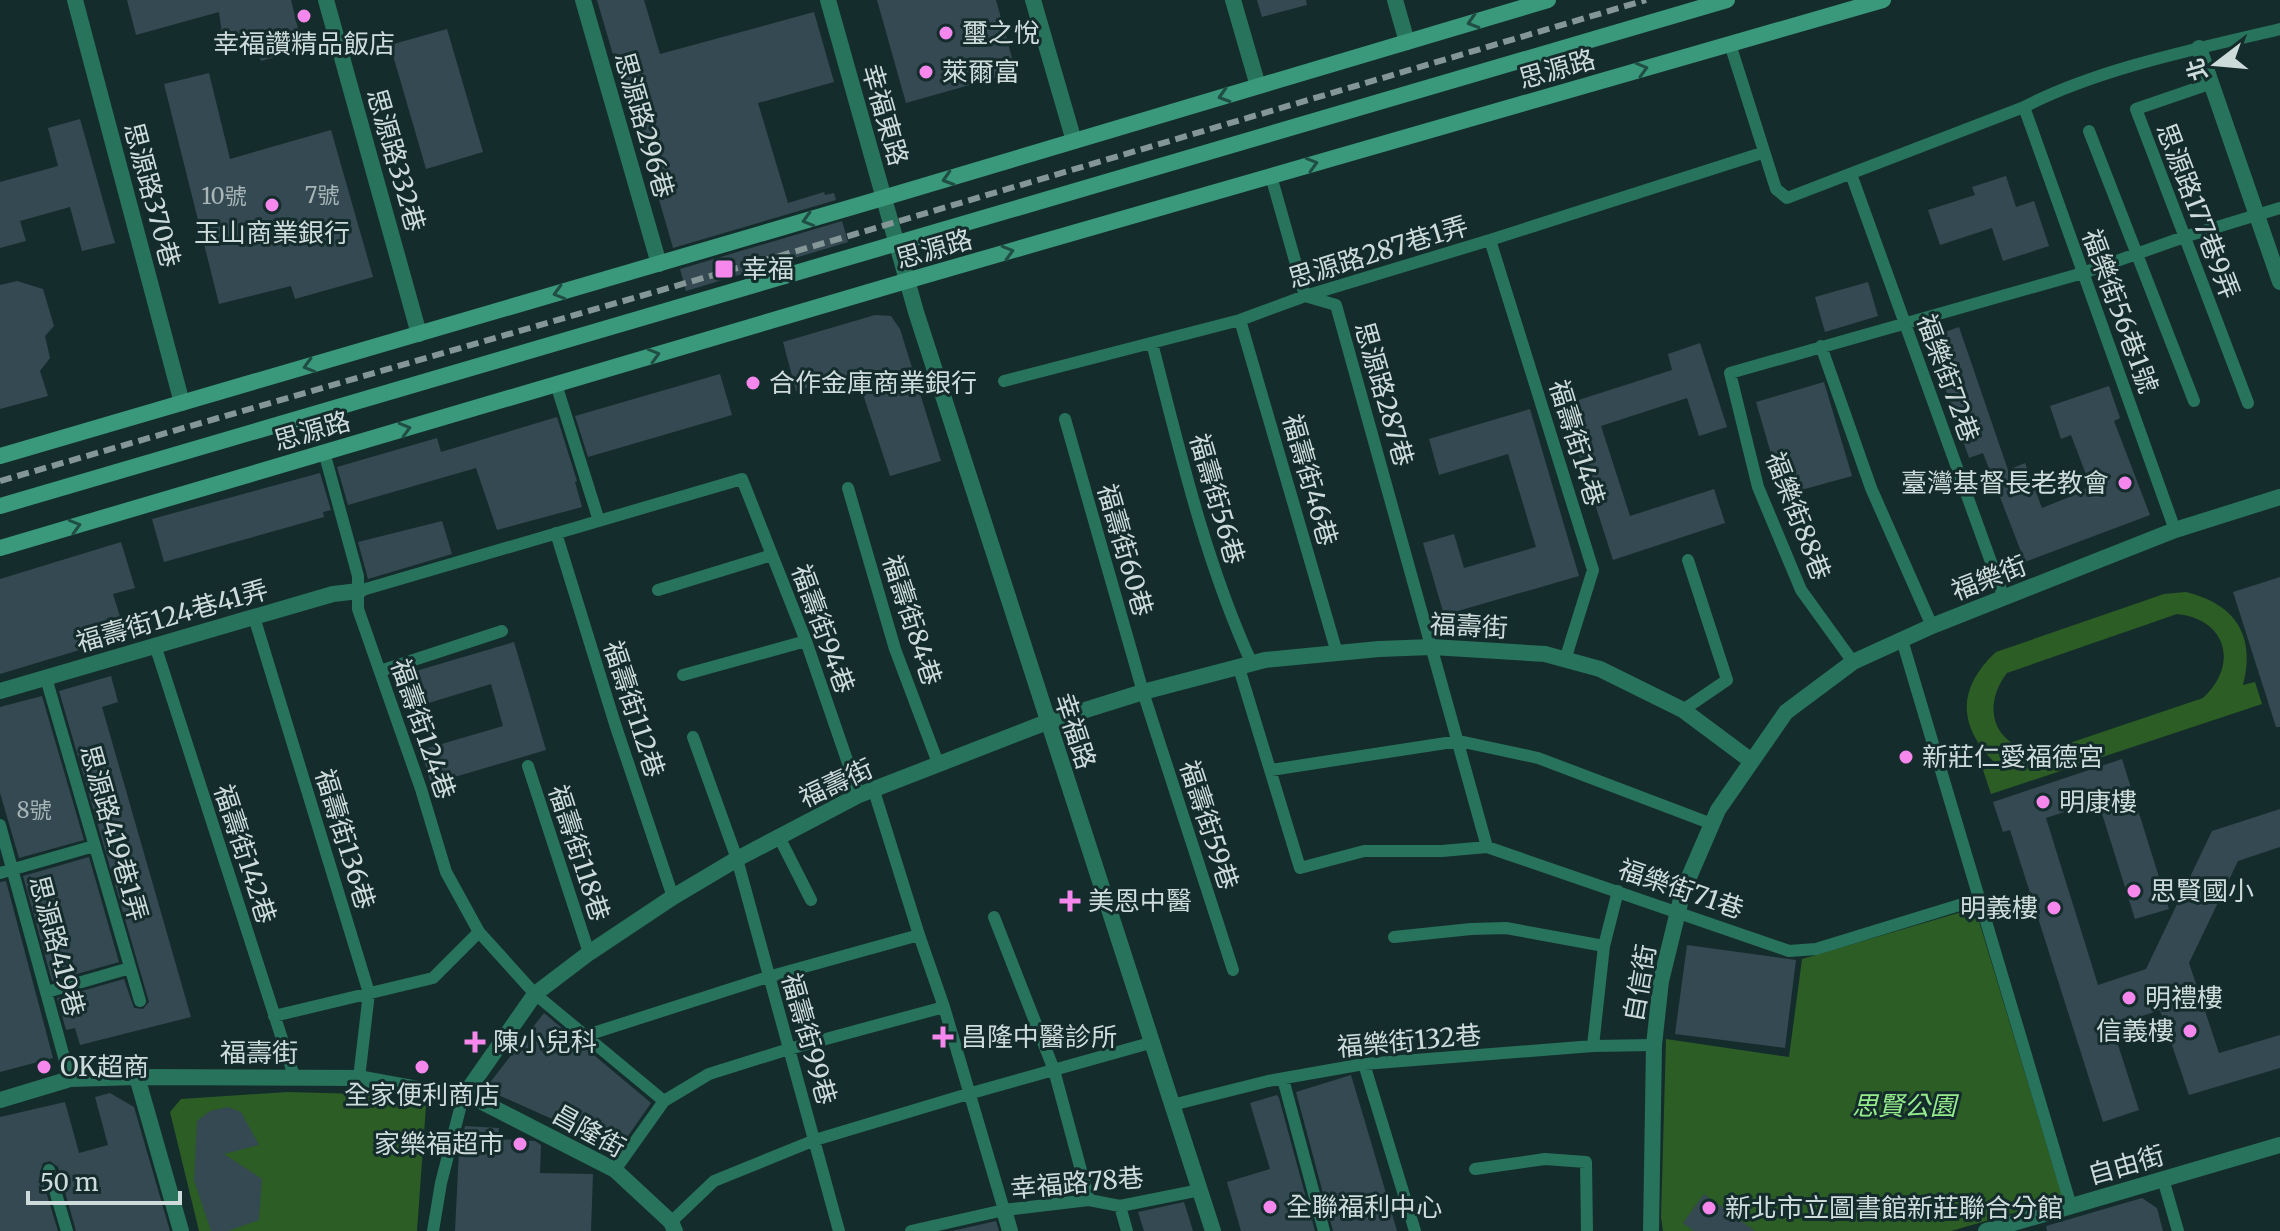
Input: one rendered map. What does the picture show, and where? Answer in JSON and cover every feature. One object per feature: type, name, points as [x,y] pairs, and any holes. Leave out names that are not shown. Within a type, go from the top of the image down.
[{"type":"main road","points":[[0,456],[1548,0]]},
{"type":"main road","name":"思源路","points":[[0,506],[1727,0]]},
{"type":"main road","name":"思源路","points":[[0,548],[906,281],[1883,0]]},
{"type":"street","name":"思源路370巷","points":[[75,0],[182,403]]},
{"type":"street","name":"思源路332巷","points":[[326,0],[419,334]]},
{"type":"street","name":"思源路296巷","points":[[583,0],[659,264]]},
{"type":"street","name":"幸福東路","points":[[828,0],[896,243]]},
{"type":"street","points":[[1033,0],[1074,141]]},
{"type":"street","points":[[1233,0],[1258,86]]},
{"type":"street","points":[[1395,0],[1407,42]]},
{"type":"street","points":[[2199,48],[2280,282]]},
{"type":"street","name":"幸福路","points":[[896,243],[1047,722],[1213,1231]]},
{"type":"street","name":"福樂街","points":[[1750,760],[1786,712],[1853,662],[1932,626],[2175,530],[2280,497]]},
{"type":"street","name":"福壽街124巷41弄","points":[[0,691],[333,594],[359,591]]},
{"type":"street","name":"福壽街","points":[[0,1100],[70,1079],[137,1077],[359,1078],[463,1097],[535,994],[589,953],[737,859],[866,793],[938,763],[1047,722],[1143,692],[1265,660],[1432,647],[1545,654],[1600,669],[1683,710],[1750,760]]},
{"type":"street","name":"自信街","points":[[1651,1231],[1654,1045],[1661,981],[1683,891],[1718,810],[1750,760]]},
{"type":"street","points":[[137,1077],[181,1231]]},
{"type":"street","name":"昌隆街","points":[[463,1097],[480,1101],[615,1170],[673,1227]]},
{"type":"street","name":"自由街","points":[[1989,1231],[2280,1145]]},
{"type":"street","points":[[1004,1210],[1010,1231]]},
{"type":"lane","points":[[1730,44],[1762,153],[1776,189],[1787,198],[2024,107],[2058,90],[2199,48],[2280,29]]},
{"type":"lane","name":"思源路177巷9弄","points":[[2212,83],[2136,109],[2248,403]]},
{"type":"lane","name":"福樂街56巷1號","points":[[2024,107],[2175,530]]},
{"type":"lane","points":[[2089,131],[2194,401]]},
{"type":"lane","name":"思源路287巷1弄","points":[[1004,381],[1240,320],[1305,296],[1762,153]]},
{"type":"lane","name":"福樂街72巷","points":[[1851,174],[2004,598]]},
{"type":"lane","points":[[1271,176],[1305,296]]},
{"type":"lane","points":[[1932,626],[1871,488],[1821,346],[2083,273],[2184,237],[2280,208]]},
{"type":"lane","name":"福壽街14巷","points":[[1490,240],[1593,570],[1565,660]]},
{"type":"lane","name":"思源路287巷","points":[[1305,296],[1336,305],[1432,647]]},
{"type":"lane","name":"福壽街46巷","points":[[1240,320],[1337,653]]},
{"type":"lane","name":"福壽街56巷","points":[[1152,343],[1196,516],[1245,666],[1271,770]]},
{"type":"lane","name":"福樂街88巷","points":[[1821,346],[1730,373],[1758,487],[1801,590],[1853,662]]},
{"type":"lane","points":[[359,591],[599,521],[556,384]]},
{"type":"lane","name":"福壽街60巷","points":[[1065,419],[1143,692]]},
{"type":"lane","name":"福壽街124巷","points":[[324,452],[358,576],[358,609],[421,789],[446,872],[479,932],[535,994],[664,1101]]},
{"type":"lane","name":"福壽街94巷","points":[[599,521],[742,479],[919,935],[944,1007],[1004,1210]]},
{"type":"lane","name":"福壽街84巷","points":[[848,488],[895,649],[938,763]]},
{"type":"lane","name":"福壽街112巷","points":[[556,533],[673,897]]},
{"type":"lane","points":[[658,590],[772,555]]},
{"type":"lane","points":[[1683,710],[1727,680],[1688,560]]},
{"type":"lane","name":"福壽街136巷","points":[[254,617],[369,993],[359,1078]]},
{"type":"lane","points":[[380,671],[502,631]]},
{"type":"lane","points":[[1902,640],[2071,1206]]},
{"type":"lane","points":[[683,675],[806,641]]},
{"type":"lane","name":"福壽街142巷","points":[[155,645],[294,1076]]},
{"type":"lane","points":[[1432,647],[1487,847]]},
{"type":"lane","name":"思源路419巷1弄","points":[[46,678],[140,1001]]},
{"type":"lane","name":"福壽街59巷","points":[[1143,692],[1233,970]]},
{"type":"lane","name":"福壽街99巷","points":[[693,737],[737,859],[839,1231]]},
{"type":"lane","points":[[1271,770],[1459,741],[1538,758],[1712,824]]},
{"type":"lane","name":"福壽街118巷","points":[[528,766],[589,953]]},
{"type":"lane","name":"福樂街71巷","points":[[1271,770],[1300,868],[1364,851],[1442,851],[1487,847],[1789,951],[1816,949],[1979,899]]},
{"type":"lane","name":"思源路419巷","points":[[0,825],[70,1079]]},
{"type":"lane","points":[[779,837],[811,900]]},
{"type":"lane","points":[[0,873],[94,846]]},
{"type":"lane","points":[[1593,1046],[1604,946],[1618,891]]},
{"type":"lane","points":[[994,917],[1054,1070],[1089,1200]]},
{"type":"lane","points":[[1394,937],[1506,928],[1604,946]]},
{"type":"lane","points":[[274,1016],[433,978],[479,932]]},
{"type":"lane","points":[[584,1036],[768,977],[919,935]]},
{"type":"lane","points":[[47,992],[130,968]]},
{"type":"lane","points":[[615,1170],[664,1101],[709,1074],[944,1007]]},
{"type":"lane","points":[[673,1227],[714,1181],[815,1140],[1150,1043]]},
{"type":"lane","name":"福樂街132巷","points":[[1172,1105],[1364,1064],[1593,1046],[1654,1045]]},
{"type":"lane","points":[[1364,1064],[1415,1231]]},
{"type":"lane","points":[[1283,1079],[1324,1231]]},
{"type":"lane","points":[[433,1231],[441,1183],[463,1097]]},
{"type":"lane","points":[[1475,1169],[1545,1159],[1586,1162],[1587,1231]]},
{"type":"lane","points":[[49,1170],[67,1231]]},
{"type":"lane","points":[[2163,1179],[2178,1231]]},
{"type":"lane","name":"幸福路78巷","points":[[911,1231],[1004,1210],[1089,1200],[1120,1206],[1200,1190]]},
{"type":"lane","points":[[1120,1206],[1127,1231]]},
{"type":"green space","points":[[2186,592],[2203,597],[2229,614],[2238,624],[2246,651],[2243,685],[2255,682],[2262,704],[1991,794],[1983,770],[1996,764],[1974,736],[1967,708],[1968,694],[1983,666],[1996,652],[2164,594]],"holes":[[[2177,614],[2194,618],[2217,634],[2224,658],[2221,672],[2203,698],[2046,751],[2016,745],[1998,727],[1994,702],[1998,687],[2007,673]]]},
{"type":"green space","name":"思賢公園","points":[[1975,908],[2063,1199],[1951,1231],[1663,1231],[1666,1039],[1789,1057],[1802,959]]},
{"type":"green space","points":[[288,1092],[360,1094],[426,1106],[417,1231],[199,1231],[170,1112],[181,1099]]},
{"type":"building","name":"幸福讚精品飯店","points":[[127,0],[291,0],[303,49],[261,61],[250,33],[223,41],[219,12],[136,35]]},
{"type":"building","points":[[597,0],[644,0],[660,54],[814,12],[834,82],[758,103],[788,203],[824,192],[825,195],[834,193],[836,200],[673,248],[618,57],[614,58]]},
{"type":"building","name":"璽之悅","points":[[877,0],[996,0],[1014,65],[1003,68],[1005,75],[906,103]]},
{"type":"building","points":[[1257,0],[1306,0],[1307,5],[1262,17]]},
{"type":"building","points":[[447,29],[483,152],[426,169],[390,45]]},
{"type":"building","points":[[209,73],[230,159],[331,130],[373,277],[295,299],[291,286],[219,304],[164,84]]},
{"type":"building","points":[[80,119],[115,243],[82,251],[70,207],[20,221],[26,241],[0,248],[0,182],[58,166],[48,128]]},
{"type":"building","points":[[2006,176],[2016,207],[2034,201],[2049,246],[2003,261],[1992,228],[1940,245],[1928,210],[1975,195],[1972,187]]},
{"type":"building","points":[[842,221],[848,242],[686,291],[680,269]]},
{"type":"building","points":[[17,281],[43,289],[54,326],[45,336],[50,358],[40,371],[48,396],[0,409],[0,285]]},
{"type":"building","points":[[1868,282],[1878,316],[1825,332],[1815,297]]},
{"type":"building","points":[[875,315],[891,316],[900,329],[941,461],[890,476],[856,373],[796,391],[783,342]]},
{"type":"building","points":[[1959,327],[2008,470],[2025,463],[2042,508],[2079,493],[2090,485],[2071,435],[2061,439],[2050,406],[2109,386],[2120,418],[2114,421],[2150,515],[2025,562],[1983,453],[1969,458],[1928,338]]},
{"type":"building","points":[[1700,343],[1727,427],[1699,436],[1687,398],[1601,426],[1630,516],[1714,489],[1725,523],[1613,560],[1563,405],[1672,370],[1668,354]]},
{"type":"building","points":[[720,374],[732,415],[588,457],[575,416]]},
{"type":"building","points":[[1824,382],[1852,476],[1783,495],[1756,402]]},
{"type":"building","points":[[1530,409],[1579,576],[1444,615],[1423,543],[1454,534],[1464,568],[1536,547],[1508,454],[1439,475],[1429,439]]},
{"type":"building","points":[[557,417],[582,507],[497,530],[476,468],[348,505],[337,467],[437,438],[441,452]]},
{"type":"building","points":[[320,473],[331,510],[323,512],[324,517],[164,562],[152,519]]},
{"type":"building","points":[[442,521],[452,554],[368,579],[358,542]]},
{"type":"building","points":[[121,542],[135,588],[113,594],[126,636],[0,674],[0,579]]},
{"type":"building","points":[[2280,577],[2280,727],[2276,727],[2233,592]]},
{"type":"building","points":[[514,642],[546,750],[431,784],[421,750],[503,726],[491,684],[409,709],[399,676]]},
{"type":"building","points":[[111,676],[118,702],[102,707],[191,1017],[80,1045],[75,1028],[66,1030],[57,998],[124,979],[134,1008],[143,1009],[149,1002],[59,691]]},
{"type":"building","points":[[42,696],[84,840],[19,858],[0,793],[0,707]]},
{"type":"building","points":[[2122,759],[2169,909],[2135,919],[2098,801],[2046,818],[2098,985],[2146,969],[2212,831],[2280,809],[2280,847],[2238,861],[2189,963],[2219,1053],[2280,1035],[2280,1068],[2189,1095],[2160,1010],[2112,1026],[2139,1110],[2103,1122],[2010,830],[2003,832],[1993,802]]},
{"type":"building","points":[[89,857],[119,962],[52,981],[23,876]]},
{"type":"building","points":[[6,881],[53,1058],[0,1072],[0,882]]},
{"type":"building","points":[[1687,945],[1796,960],[1785,1048],[1675,1034]]},
{"type":"building","points":[[544,1013],[651,1103],[619,1149],[485,1089]]},
{"type":"building","points":[[1351,1075],[1397,1231],[1333,1231],[1296,1092]]},
{"type":"building","points":[[110,1093],[134,1107],[170,1231],[76,1231],[58,1167],[50,1161],[43,1163],[40,1172],[58,1231],[0,1231],[0,1117],[65,1102],[79,1153],[108,1145],[95,1097]]},
{"type":"building","name":"全聯福利中心","points":[[1277,1095],[1315,1231],[1241,1231],[1227,1182],[1270,1169],[1250,1103]]},
{"type":"building","points":[[228,1107],[241,1112],[259,1145],[224,1154],[262,1179],[259,1220],[228,1231],[211,1231],[194,1180],[197,1121],[210,1111]]},
{"type":"building","points":[[465,1126],[499,1128],[498,1139],[535,1141],[541,1145],[540,1173],[593,1174],[591,1231],[455,1231],[459,1150]]},
{"type":"building","name":"新北市立圖書館新莊聯合分館","points":[[1704,1194],[1755,1231],[1694,1231],[1683,1223]]},
{"type":"building","points":[[2142,1198],[2157,1208],[2163,1231],[2047,1231],[2046,1226]]},
{"type":"building","points":[[1184,1202],[1193,1231],[1144,1231],[1138,1212]]},
{"type":"building","points":[[996,1221],[999,1231],[952,1231]]},
{"type":"railway","points":[[0,481],[852,235],[1646,0]]},
{"type":"place","name":"幸福讚精品飯店","points":[[304,16]]},
{"type":"place","name":"璽之悅","points":[[946,33]]},
{"type":"place","name":"萊爾富","points":[[926,72]]},
{"type":"place","name":"玉山商業銀行","points":[[272,205]]},
{"type":"place","name":"幸福","points":[[724,269]]},
{"type":"place","name":"合作金庫商業銀行","points":[[753,383]]},
{"type":"place","name":"臺灣基督長老教會","points":[[2125,483]]},
{"type":"place","name":"新莊仁愛福德宮","points":[[1906,757]]},
{"type":"place","name":"明康樓","points":[[2043,802]]},
{"type":"place","name":"思賢國小","points":[[2134,891]]},
{"type":"place","name":"美恩中醫","points":[[1070,901]]},
{"type":"place","name":"明義樓","points":[[2054,908]]},
{"type":"place","name":"明禮樓","points":[[2129,998]]},
{"type":"place","name":"信義樓","points":[[2190,1031]]},
{"type":"place","name":"昌隆中醫診所","points":[[943,1037]]},
{"type":"place","name":"陳小兒科","points":[[475,1042]]},
{"type":"place","name":"OK超商","points":[[44,1067]]},
{"type":"place","name":"全家便利商店","points":[[422,1067]]},
{"type":"place","name":"家樂福超市","points":[[520,1144]]},
{"type":"place","name":"全聯福利中心","points":[[1270,1207]]},
{"type":"place","name":"新北市立圖書館新莊聯合分館","points":[[1709,1208]]}]
